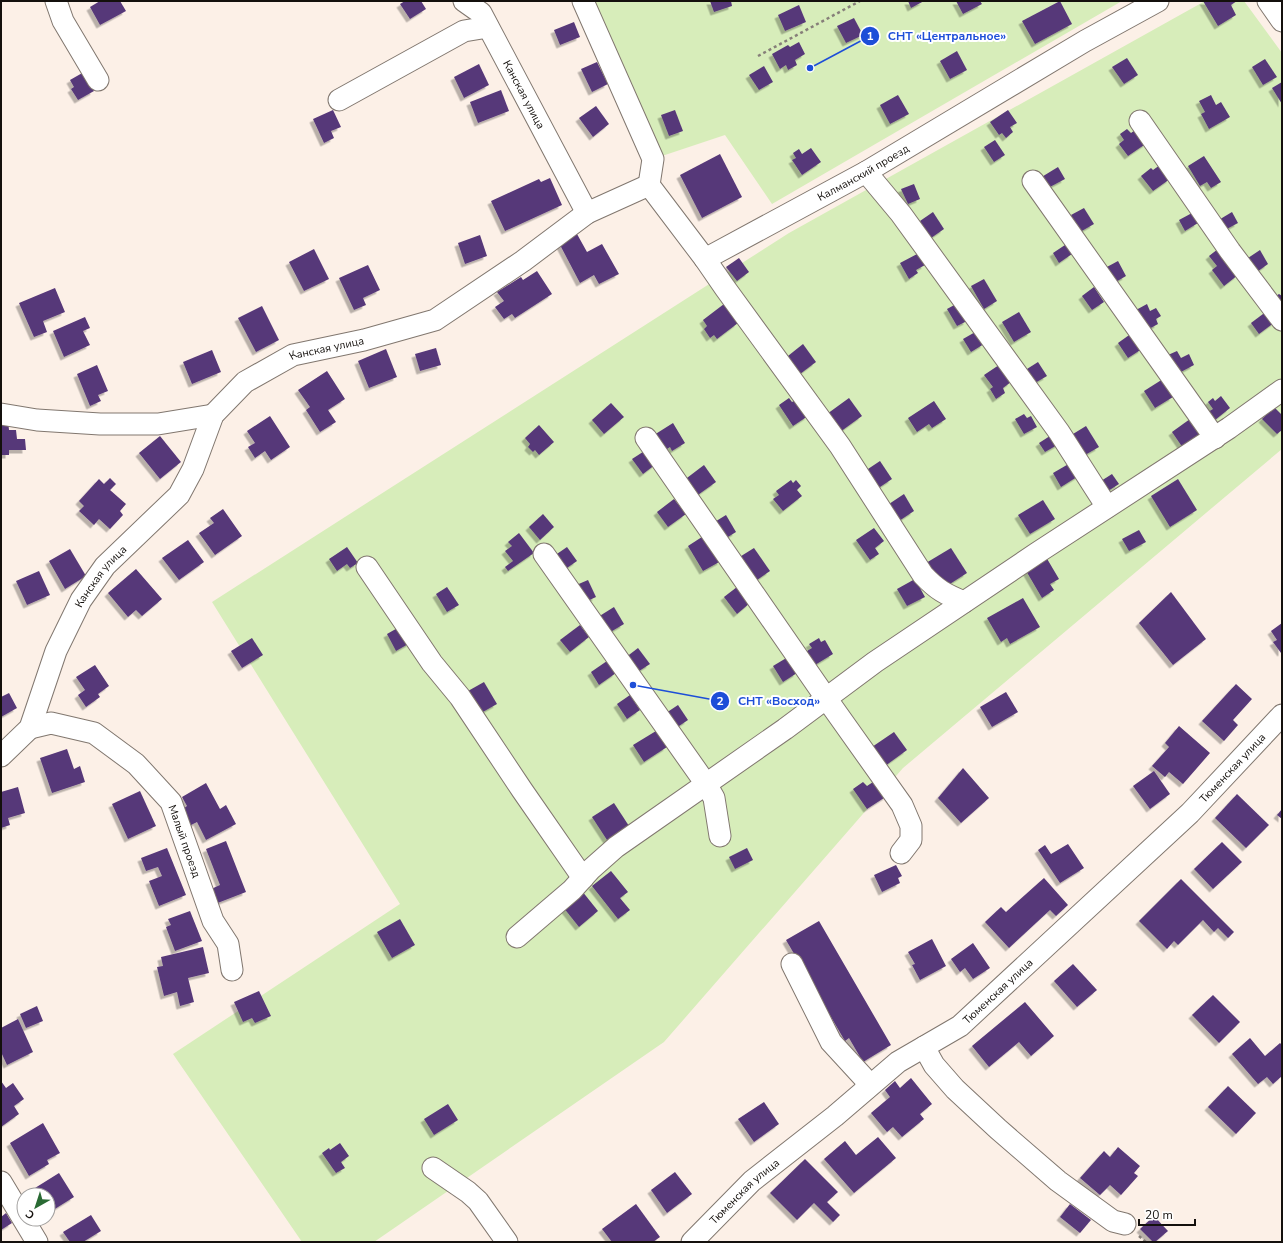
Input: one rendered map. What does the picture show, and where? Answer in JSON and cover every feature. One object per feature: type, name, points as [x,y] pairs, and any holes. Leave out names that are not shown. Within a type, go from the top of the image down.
[{"type":"street","points":[[56,1],[64,21],[98,80]]},
{"type":"street","name":"Канская улица","points":[[1,756],[30,728],[56,651],[81,600],[105,566],[179,495],[193,469],[213,415],[245,382],[293,355],[364,340],[435,320],[523,261],[587,214],[481,13],[464,1]]},
{"type":"street","points":[[583,1],[653,159],[648,185],[705,259],[840,446],[923,575],[943,593],[964,602]]},
{"type":"street","name":"Калманский проезд","points":[[705,259],[866,172],[1084,41],[1158,1]]},
{"type":"street","points":[[1268,1],[1282,21]]},
{"type":"street","points":[[338,100],[464,31],[488,27]]},
{"type":"street","points":[[1140,121],[1230,250],[1282,320]]},
{"type":"street","points":[[866,172],[901,214],[1050,419],[1107,507]]},
{"type":"street","points":[[1033,181],[1215,438]]},
{"type":"street","points":[[587,214],[648,185]]},
{"type":"street","points":[[518,937],[572,890],[616,847],[875,662],[1107,507],[1215,438],[1282,390]]},
{"type":"street","points":[[1,414],[37,420],[100,424],[158,424],[213,415]]},
{"type":"street","points":[[646,438],[902,805],[911,826],[911,840],[901,853]]},
{"type":"street","points":[[544,554],[706,784],[714,798],[720,836]]},
{"type":"street","points":[[367,568],[432,663],[460,697],[583,878]]},
{"type":"street","name":"Тюменская улица","points":[[692,1242],[752,1181],[835,1116],[898,1062],[960,1026],[1179,823],[1282,715]]},
{"type":"street","name":"Малый проезд","points":[[30,728],[51,723],[94,733],[136,764],[171,802],[213,921],[228,944],[232,970]]},
{"type":"street","points":[[792,964],[832,1042],[865,1079],[867,1088]]},
{"type":"street","points":[[924,1047],[934,1064],[954,1089],[998,1130],[1058,1181],[1113,1221],[1125,1224]]},
{"type":"street","points":[[433,1168],[468,1192],[478,1201],[507,1242]]},
{"type":"street","points":[[1,1182],[37,1242]]},
{"type":"path","points":[[758,56],[860,1]]},
{"type":"green space","points":[[583,1],[1122,1],[772,204],[725,135],[653,159]]},
{"type":"green space","points":[[1205,1],[1244,1],[1282,53],[1282,449],[903,768],[664,1042],[374,1242],[302,1242],[173,1054],[400,904],[212,602],[789,233]]},
{"type":"building","points":[[100,1],[120,1],[126,11],[100,25],[90,7]]},
{"type":"building","points":[[405,1],[421,1],[426,9],[410,19],[400,4]]},
{"type":"building","points":[[710,1],[731,1],[732,6],[714,12]]},
{"type":"building","points":[[908,1],[924,1],[911,8]]},
{"type":"building","points":[[956,1],[980,1],[982,4],[963,14]]},
{"type":"building","points":[[1060,1],[1072,24],[1035,44],[1022,21]]},
{"type":"building","points":[[1203,1],[1237,1],[1231,5],[1236,15],[1218,26]]},
{"type":"building","points":[[799,5],[806,22],[785,31],[778,15]]},
{"type":"building","points":[[854,18],[863,35],[846,43],[837,26]]},
{"type":"building","points":[[574,22],[580,37],[560,45],[554,30]]},
{"type":"building","points":[[799,42],[805,54],[795,60],[797,65],[788,70],[786,65],[780,69],[772,54],[788,45],[790,47]]},
{"type":"building","points":[[957,51],[967,70],[950,79],[940,61]]},
{"type":"building","points":[[1127,58],[1138,75],[1124,84],[1112,67]]},
{"type":"building","points":[[1265,59],[1277,77],[1263,85],[1252,67]]},
{"type":"building","points":[[597,62],[608,84],[592,92],[581,69]]},
{"type":"building","points":[[479,64],[489,85],[464,98],[454,77]]},
{"type":"building","points":[[764,66],[773,82],[759,90],[749,75]]},
{"type":"building","points":[[84,72],[94,91],[78,100],[71,89],[74,87],[70,80]]},
{"type":"building","points":[[1282,82],[1282,104],[1272,88]]},
{"type":"building","points":[[501,90],[509,111],[478,123],[470,102]]},
{"type":"building","points":[[898,95],[909,114],[890,124],[880,105]]},
{"type":"building","points":[[1211,95],[1216,105],[1221,102],[1230,117],[1209,129],[1201,114],[1205,112],[1199,101]]},
{"type":"building","points":[[596,106],[609,124],[593,137],[579,118]]},
{"type":"building","points":[[333,110],[341,127],[331,131],[334,138],[324,143],[313,119]]},
{"type":"building","points":[[675,110],[683,131],[669,136],[661,115]]},
{"type":"building","points":[[1008,110],[1017,123],[1010,127],[1013,132],[1006,138],[1002,133],[999,135],[990,122]]},
{"type":"building","points":[[1138,128],[1147,143],[1128,156],[1119,144],[1124,140],[1120,134],[1127,129],[1131,133]]},
{"type":"building","points":[[995,140],[1005,155],[994,162],[984,147]]},
{"type":"building","points":[[811,148],[821,162],[802,175],[792,160],[796,158],[793,153],[799,149],[802,154]]},
{"type":"building","points":[[720,154],[742,197],[702,218],[680,175]]},
{"type":"building","points":[[1204,156],[1221,182],[1211,188],[1207,182],[1200,186],[1188,166]]},
{"type":"building","points":[[1160,165],[1170,179],[1153,191],[1141,176],[1151,168],[1153,170]]},
{"type":"building","points":[[1058,167],[1065,179],[1046,189],[1040,178]]},
{"type":"building","points":[[550,178],[562,205],[505,231],[491,201],[539,179],[541,182]]},
{"type":"building","points":[[914,184],[920,199],[908,204],[901,189]]},
{"type":"building","points":[[1084,208],[1094,224],[1080,232],[1071,215]]},
{"type":"building","points":[[933,212],[944,229],[931,238],[920,221]]},
{"type":"building","points":[[1232,212],[1238,223],[1223,231],[1217,221]]},
{"type":"building","points":[[1192,213],[1198,223],[1185,231],[1179,220]]},
{"type":"building","points":[[577,234],[587,252],[602,244],[619,274],[599,284],[594,275],[580,283],[559,243]]},
{"type":"building","points":[[480,235],[487,256],[465,264],[458,243]]},
{"type":"building","points":[[1065,245],[1072,254],[1059,263],[1053,253]]},
{"type":"building","points":[[314,249],[329,279],[304,291],[289,262]]},
{"type":"building","points":[[1218,249],[1238,275],[1224,286],[1212,270],[1217,266],[1209,256]]},
{"type":"building","points":[[1260,250],[1268,264],[1254,274],[1245,260]]},
{"type":"building","points":[[919,253],[925,265],[916,270],[918,273],[909,279],[900,263]]},
{"type":"building","points":[[739,258],[749,272],[737,281],[726,267]]},
{"type":"building","points":[[1118,261],[1126,276],[1114,283],[1105,268]]},
{"type":"building","points":[[368,265],[380,290],[363,298],[366,305],[354,310],[339,278]]},
{"type":"building","points":[[537,271],[552,294],[515,318],[512,314],[504,319],[495,307],[504,301],[497,292],[521,277],[523,280]]},
{"type":"building","points":[[984,279],[997,301],[984,309],[971,286]]},
{"type":"building","points":[[1094,287],[1104,302],[1092,310],[1082,296]]},
{"type":"building","points":[[55,288],[65,312],[43,321],[47,332],[34,337],[19,303]]},
{"type":"building","points":[[1279,294],[1282,296],[1282,311],[1273,298]]},
{"type":"building","points":[[958,303],[967,321],[957,326],[947,309]]},
{"type":"building","points":[[724,304],[738,323],[717,339],[714,335],[710,338],[704,329],[707,326],[703,320]]},
{"type":"building","points":[[1147,304],[1150,311],[1156,308],[1161,316],[1156,319],[1158,324],[1147,330],[1136,310]]},
{"type":"building","points":[[262,306],[279,340],[256,352],[238,318]]},
{"type":"building","points":[[1267,311],[1275,322],[1259,334],[1251,323]]},
{"type":"building","points":[[1019,312],[1031,332],[1014,342],[1002,322]]},
{"type":"building","points":[[85,317],[90,328],[83,331],[90,345],[64,357],[53,331]]},
{"type":"building","points":[[977,331],[984,344],[971,352],[963,339]]},
{"type":"building","points":[[1132,333],[1142,349],[1128,358],[1118,343]]},
{"type":"building","points":[[803,344],[816,362],[800,374],[788,356]]},
{"type":"building","points":[[436,348],[441,365],[420,371],[415,354]]},
{"type":"building","points":[[386,349],[397,377],[369,388],[358,361]]},
{"type":"building","points":[[212,350],[221,372],[192,384],[183,362]]},
{"type":"building","points":[[1177,351],[1181,358],[1189,354],[1194,365],[1177,374],[1168,355]]},
{"type":"building","points":[[1038,362],[1047,376],[1035,383],[1027,369]]},
{"type":"building","points":[[97,365],[108,391],[98,395],[101,401],[90,406],[77,374]]},
{"type":"building","points":[[999,365],[1011,382],[1003,388],[1005,393],[996,399],[990,389],[993,387],[984,375]]},
{"type":"building","points":[[327,371],[345,399],[328,410],[336,422],[320,432],[306,410],[310,407],[298,390]]},
{"type":"building","points":[[1163,379],[1173,397],[1155,408],[1144,391]]},
{"type":"building","points":[[1221,396],[1230,408],[1215,420],[1208,412],[1213,409],[1208,402],[1213,398],[1215,401]]},
{"type":"building","points":[[789,398],[792,402],[797,399],[808,416],[793,426],[779,405]]},
{"type":"building","points":[[849,398],[862,416],[840,432],[827,414]]},
{"type":"building","points":[[934,401],[946,419],[932,428],[929,424],[917,432],[908,418]]},
{"type":"building","points":[[611,403],[624,417],[604,434],[592,420]]},
{"type":"building","points":[[1274,407],[1282,415],[1282,430],[1277,434],[1262,419]]},
{"type":"building","points":[[1024,414],[1027,418],[1031,416],[1037,427],[1024,434],[1015,419]]},
{"type":"building","points":[[270,416],[290,447],[271,460],[265,451],[255,458],[248,447],[255,443],[247,431]]},
{"type":"building","points":[[1190,419],[1201,435],[1183,448],[1172,432]]},
{"type":"building","points":[[1,420],[8,420],[9,430],[16,430],[17,439],[25,439],[26,450],[9,450],[9,455],[1,455]]},
{"type":"building","points":[[673,423],[685,443],[672,451],[670,447],[664,451],[654,435]]},
{"type":"building","points":[[539,425],[554,442],[539,455],[535,450],[533,452],[528,447],[530,444],[525,438]]},
{"type":"building","points":[[1086,426],[1099,447],[1085,455],[1073,434]]},
{"type":"building","points":[[1053,434],[1059,444],[1045,452],[1039,443]]},
{"type":"building","points":[[160,436],[181,462],[160,479],[139,453]]},
{"type":"building","points":[[646,450],[656,464],[643,474],[632,459]]},
{"type":"building","points":[[880,461],[892,479],[877,489],[865,471]]},
{"type":"building","points":[[1072,462],[1080,475],[1061,487],[1053,473]]},
{"type":"building","points":[[704,465],[716,482],[695,497],[683,481]]},
{"type":"building","points":[[1112,474],[1119,484],[1108,491],[1101,481]]},
{"type":"building","points":[[110,478],[116,484],[110,490],[126,504],[120,511],[123,515],[110,529],[99,519],[94,525],[79,511],[84,506],[79,501],[99,479],[104,484]]},
{"type":"building","points":[[1178,479],[1197,510],[1170,527],[1151,496]]},
{"type":"building","points":[[791,480],[793,483],[796,480],[801,486],[797,490],[802,496],[783,511],[773,499],[779,495],[776,491]]},
{"type":"building","points":[[904,494],[914,511],[899,521],[889,504]]},
{"type":"building","points":[[674,499],[686,514],[668,527],[657,512]]},
{"type":"building","points":[[1043,500],[1055,519],[1030,534],[1018,515]]},
{"type":"building","points":[[223,509],[242,536],[215,555],[199,533],[214,523],[210,518]]},
{"type":"building","points":[[543,514],[554,527],[540,540],[529,527]]},
{"type":"building","points":[[726,515],[736,532],[723,540],[713,523]]},
{"type":"building","points":[[874,528],[884,541],[875,548],[879,554],[870,560],[856,540]]},
{"type":"building","points":[[1139,530],[1146,542],[1129,551],[1122,539]]},
{"type":"building","points":[[519,533],[534,553],[508,571],[505,567],[513,561],[505,551],[512,546],[508,542]]},
{"type":"building","points":[[705,535],[721,561],[703,571],[688,546]]},
{"type":"building","points":[[188,540],[204,562],[179,580],[162,558]]},
{"type":"building","points":[[347,547],[358,563],[350,568],[347,564],[337,571],[329,559]]},
{"type":"building","points":[[567,547],[577,561],[564,570],[554,556]]},
{"type":"building","points":[[754,548],[770,571],[754,582],[738,558]]},
{"type":"building","points":[[951,548],[967,573],[942,589],[926,563]]},
{"type":"building","points":[[70,549],[86,576],[65,589],[49,561]]},
{"type":"building","points":[[1046,557],[1059,579],[1050,584],[1054,590],[1042,598],[1025,569]]},
{"type":"building","points":[[136,569],[162,599],[142,616],[136,610],[128,617],[108,593]]},
{"type":"building","points":[[39,571],[50,595],[27,605],[16,581]]},
{"type":"building","points":[[915,579],[925,597],[907,606],[897,589]]},
{"type":"building","points":[[588,580],[596,597],[583,603],[574,586]]},
{"type":"building","points":[[447,587],[459,605],[447,612],[436,594]]},
{"type":"building","points":[[737,587],[750,603],[737,614],[724,597]]},
{"type":"building","points":[[1171,592],[1206,639],[1173,665],[1139,623]]},
{"type":"building","points":[[1023,598],[1040,627],[1010,644],[1007,638],[1001,642],[987,618]]},
{"type":"building","points":[[614,607],[624,624],[607,634],[598,617]]},
{"type":"building","points":[[1282,623],[1281,653],[1273,642],[1277,640],[1271,631]]},
{"type":"building","points":[[580,625],[589,637],[570,652],[560,640]]},
{"type":"building","points":[[401,626],[410,643],[396,651],[387,634]]},
{"type":"building","points":[[252,638],[263,655],[242,668],[231,651]]},
{"type":"building","points":[[819,638],[821,642],[825,640],[833,654],[810,668],[802,654],[812,648],[809,644]]},
{"type":"building","points":[[638,648],[650,664],[636,673],[625,658]]},
{"type":"building","points":[[788,657],[797,673],[783,682],[773,666]]},
{"type":"building","points":[[607,661],[616,673],[599,685],[591,672]]},
{"type":"building","points":[[95,665],[109,686],[98,694],[100,697],[86,707],[78,695],[85,690],[76,677]]},
{"type":"building","points":[[484,682],[497,704],[481,713],[468,691]]},
{"type":"building","points":[[1236,684],[1252,699],[1233,720],[1238,725],[1224,741],[1202,721]]},
{"type":"building","points":[[1006,692],[1018,712],[992,727],[980,707]]},
{"type":"building","points":[[9,693],[17,708],[1,717],[1,697]]},
{"type":"building","points":[[630,695],[640,710],[627,719],[617,704]]},
{"type":"building","points":[[678,705],[688,720],[676,728],[666,713]]},
{"type":"building","points":[[1179,726],[1210,753],[1183,784],[1169,772],[1165,777],[1152,766],[1169,747],[1165,743]]},
{"type":"building","points":[[656,731],[667,747],[644,762],[633,745]]},
{"type":"building","points":[[894,732],[907,750],[885,766],[872,747]]},
{"type":"building","points":[[67,749],[74,769],[80,766],[85,782],[52,793],[40,758]]},
{"type":"building","points":[[963,768],[989,798],[961,823],[938,798]]},
{"type":"building","points":[[1154,771],[1170,794],[1150,809],[1133,786]]},
{"type":"building","points":[[876,780],[887,796],[867,809],[853,789],[863,782],[867,786]]},
{"type":"building","points":[[206,783],[220,809],[226,805],[236,824],[206,840],[197,822],[191,825],[183,809],[187,806],[182,797]]},
{"type":"building","points":[[18,787],[25,813],[8,818],[10,825],[1,828],[1,792]]},
{"type":"building","points":[[140,791],[156,826],[128,839],[112,804]]},
{"type":"building","points":[[1237,794],[1269,825],[1246,848],[1215,818]]},
{"type":"building","points":[[614,803],[629,826],[607,840],[592,817]]},
{"type":"building","points":[[1282,809],[1282,819],[1277,815]]},
{"type":"building","points":[[226,841],[246,892],[215,904],[209,890],[220,885],[206,849]]},
{"type":"building","points":[[1222,842],[1242,862],[1213,889],[1194,869]]},
{"type":"building","points":[[1068,844],[1084,868],[1060,883],[1038,850],[1045,845],[1051,854]]},
{"type":"building","points":[[167,848],[186,895],[159,906],[149,881],[162,876],[158,867],[146,871],[141,858]]},
{"type":"building","points":[[747,848],[753,860],[735,869],[729,857]]},
{"type":"building","points":[[896,865],[902,876],[898,878],[900,883],[882,892],[874,875]]},
{"type":"building","points":[[611,871],[628,892],[620,898],[630,910],[618,919],[592,886]]},
{"type":"building","points":[[1044,878],[1068,905],[1056,916],[1050,910],[1009,948],[985,922],[1001,907],[1006,912]]},
{"type":"building","points":[[1181,879],[1234,932],[1228,938],[1218,928],[1214,932],[1203,920],[1178,945],[1174,941],[1167,949],[1139,921]]},
{"type":"building","points":[[582,891],[598,911],[579,927],[563,907]]},
{"type":"building","points":[[190,911],[202,941],[175,951],[166,927],[171,925],[168,919]]},
{"type":"building","points":[[400,919],[415,945],[392,958],[377,932]]},
{"type":"building","points":[[819,921],[891,1045],[863,1062],[849,1038],[845,1041],[786,940]]},
{"type":"building","points":[[932,939],[946,966],[920,980],[912,965],[915,964],[908,952]]},
{"type":"building","points":[[973,943],[990,968],[973,979],[965,968],[960,972],[951,959]]},
{"type":"building","points":[[203,947],[209,973],[188,978],[194,1002],[180,1006],[177,992],[164,996],[157,967],[163,966],[161,957]]},
{"type":"building","points":[[1073,964],[1097,990],[1077,1007],[1054,981]]},
{"type":"building","points":[[259,991],[271,1016],[255,1023],[252,1018],[243,1022],[234,1002]]},
{"type":"building","points":[[1213,995],[1240,1022],[1219,1043],[1192,1015]]},
{"type":"building","points":[[1025,1002],[1054,1036],[1031,1056],[1019,1042],[989,1067],[972,1046]]},
{"type":"building","points":[[37,1006],[43,1021],[26,1028],[20,1014]]},
{"type":"building","points":[[18,1019],[33,1052],[7,1065],[1,1052],[1,1028]]},
{"type":"building","points":[[1250,1038],[1265,1056],[1280,1043],[1282,1045],[1282,1076],[1273,1084],[1267,1077],[1258,1084],[1232,1054]]},
{"type":"building","points":[[911,1078],[932,1104],[920,1114],[924,1119],[902,1137],[893,1127],[887,1132],[871,1113],[890,1097],[885,1090],[895,1081],[900,1088]]},
{"type":"building","points":[[1,1081],[6,1088],[13,1083],[24,1099],[14,1106],[19,1114],[1,1127]]},
{"type":"building","points":[[1228,1086],[1256,1113],[1236,1134],[1208,1107]]},
{"type":"building","points":[[764,1102],[779,1124],[754,1142],[738,1119]]},
{"type":"building","points":[[448,1104],[458,1120],[434,1135],[424,1119]]},
{"type":"building","points":[[43,1123],[60,1153],[47,1160],[49,1164],[29,1176],[10,1143]]},
{"type":"building","points":[[878,1137],[896,1158],[854,1193],[824,1159],[845,1141],[856,1155]]},
{"type":"building","points":[[340,1143],[349,1156],[341,1162],[345,1168],[336,1173],[322,1153],[329,1148],[330,1150]]},
{"type":"building","points":[[1118,1147],[1140,1166],[1134,1173],[1138,1176],[1121,1195],[1110,1185],[1100,1195],[1080,1178],[1104,1151],[1110,1157]]},
{"type":"building","points":[[805,1159],[838,1192],[827,1202],[840,1215],[833,1222],[814,1203],[797,1220],[770,1193]]},
{"type":"building","points":[[675,1172],[692,1194],[667,1213],[651,1190]]},
{"type":"building","points":[[59,1173],[74,1197],[56,1208],[56,1187],[37,1187]]},
{"type":"building","points":[[636,1204],[660,1237],[653,1242],[612,1242],[602,1229]]},
{"type":"building","points":[[1070,1204],[1091,1220],[1080,1233],[1060,1217]]},
{"type":"building","points":[[6,1213],[12,1223],[1,1230],[1,1217]]},
{"type":"building","points":[[91,1215],[101,1231],[83,1242],[70,1242],[63,1232]]},
{"type":"building","points":[[1154,1216],[1168,1231],[1153,1242],[1140,1229]]},
{"type":"place","name":"СНТ «Центральное»","points":[[810,68]]},
{"type":"place","name":"СНТ «Восход»","points":[[633,685]]}]
